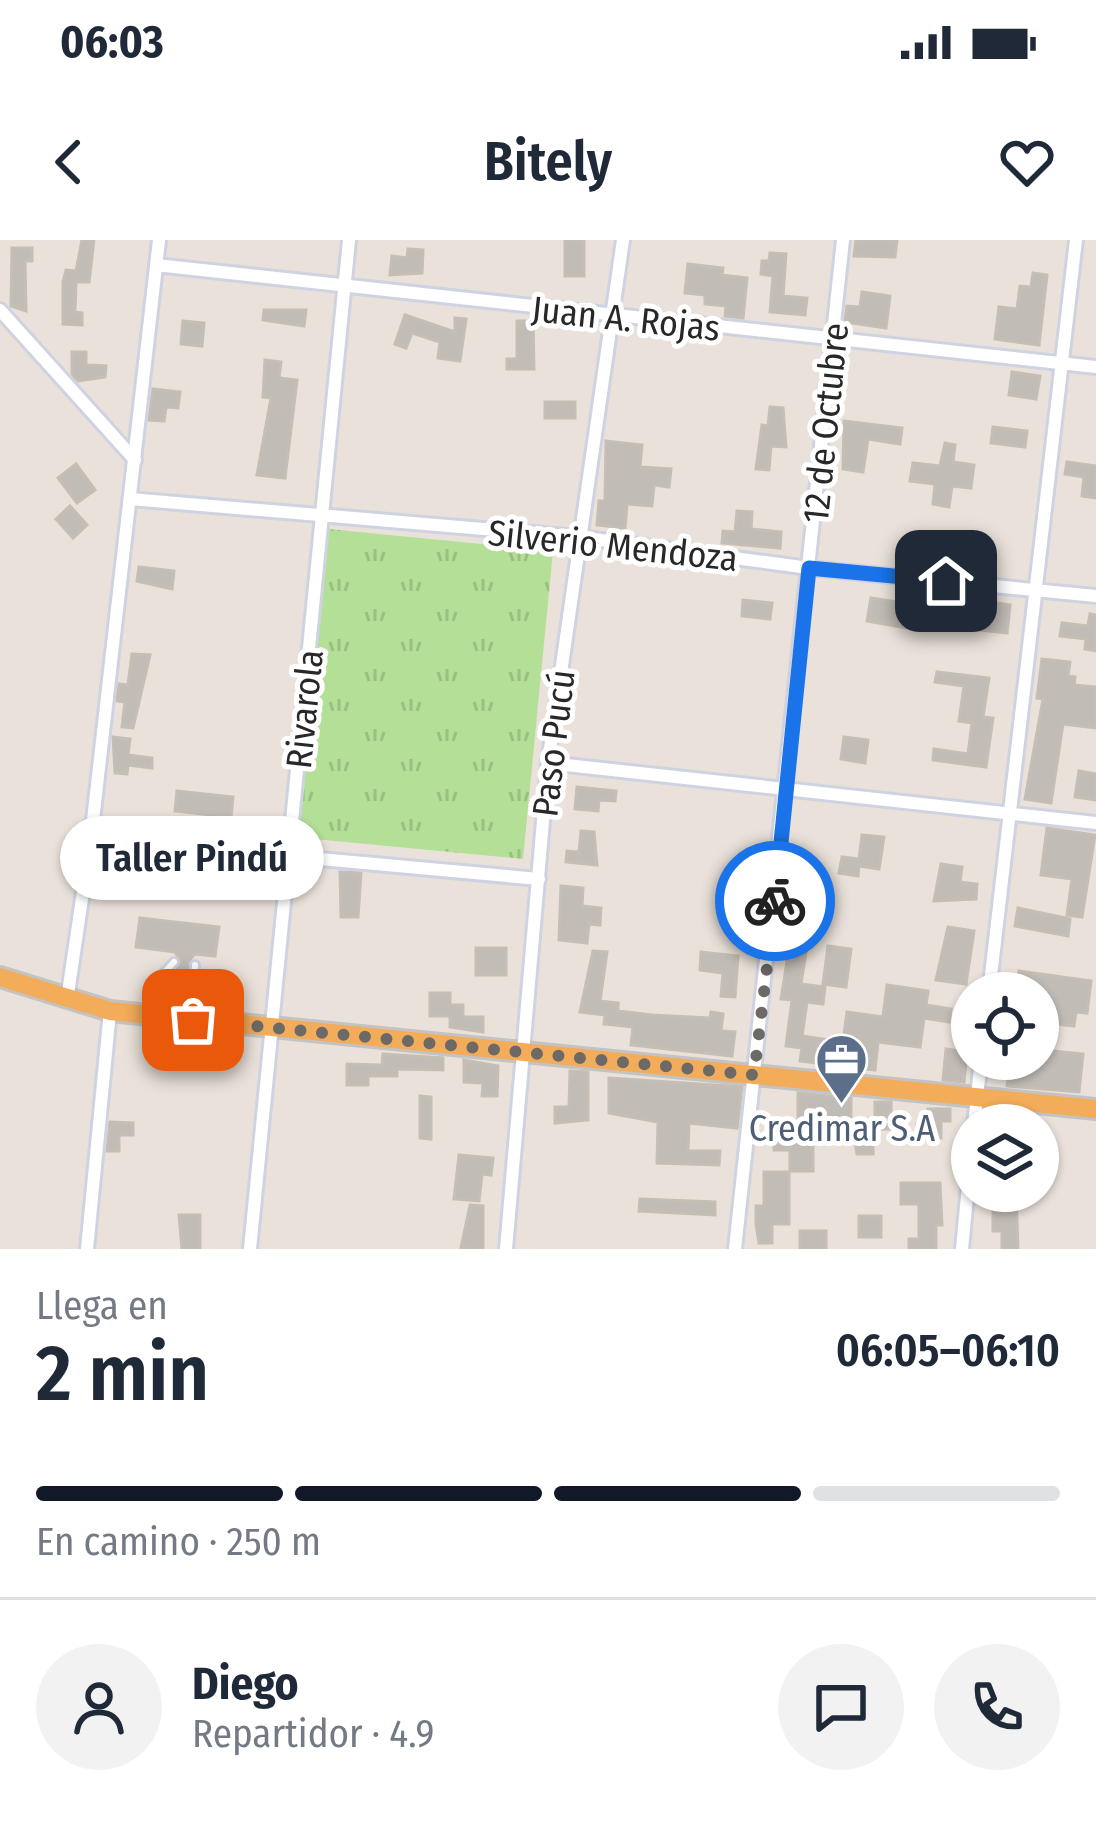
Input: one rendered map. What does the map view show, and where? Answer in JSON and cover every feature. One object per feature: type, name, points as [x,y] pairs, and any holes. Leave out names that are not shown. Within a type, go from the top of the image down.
[{"type":"highway","points":[[0,977],[110,1011],[1096,1109]]},
{"type":"street","points":[[67,1000],[91,838],[159,240]]},
{"type":"street","name":"Rivarola","points":[[250,1249],[350,240]]},
{"type":"street","name":"Paso Pucú","points":[[506,1249],[548,763],[622,240]]},
{"type":"street","name":"12 de Octubre","points":[[735,1249],[843,240]]},
{"type":"street","points":[[991,972],[1076,240]]},
{"type":"street","name":"Juan A. Rojas","points":[[156,265],[1094,365]]},
{"type":"street","points":[[0,310],[135,460]]},
{"type":"street","name":"Silverio Mendoza","points":[[130,499],[324,519],[579,536],[809,568],[1096,596]]},
{"type":"street","points":[[548,763],[1096,823]]},
{"type":"street","points":[[91,838],[539,879]]},
{"type":"street","points":[[87,1249],[110,1011]]},
{"type":"street","points":[[975,1104],[978,1080]]},
{"type":"street","points":[[962,1249],[966,1212]]},
{"type":"lane","points":[[159,1016],[163,974],[174,962]]},
{"type":"lane","points":[[193,1020],[194,964]]},
{"type":"green space","points":[[318,528],[553,551],[523,859],[283,836]]},
{"type":"building","points":[[82,240],[94,240],[89,282],[76,282],[75,312],[82,313],[82,325],[63,324],[63,282],[66,270],[76,271]]},
{"type":"building","points":[[565,240],[584,240],[584,276],[565,276]]},
{"type":"building","points":[[856,240],[897,240],[895,257],[854,256]]},
{"type":"building","points":[[12,248],[32,248],[32,261],[25,261],[26,311],[11,306]]},
{"type":"building","points":[[408,249],[423,250],[422,273],[390,275],[392,256],[407,258]]},
{"type":"building","points":[[770,253],[786,254],[783,296],[807,298],[805,315],[770,312],[773,276],[761,274],[762,261],[769,261]]},
{"type":"building","points":[[688,264],[723,268],[722,275],[747,278],[743,318],[725,316],[726,306],[705,304],[705,295],[685,293]]},
{"type":"building","points":[[1033,273],[1047,275],[1039,345],[995,339],[999,307],[1017,309],[1020,286],[1031,287]]},
{"type":"building","points":[[862,292],[890,296],[886,328],[845,322],[847,306],[860,307]]},
{"type":"building","points":[[264,310],[306,310],[304,326],[263,320]]},
{"type":"building","points":[[405,315],[455,332],[455,318],[466,319],[460,361],[438,358],[440,342],[412,333],[406,348],[395,344]]},
{"type":"building","points":[[183,321],[204,323],[202,346],[181,344]]},
{"type":"building","points":[[517,321],[533,321],[534,369],[507,369],[507,359],[517,359]]},
{"type":"building","points":[[72,352],[86,352],[86,365],[106,366],[105,377],[78,381],[72,374]]},
{"type":"building","points":[[265,360],[281,362],[279,378],[297,380],[285,478],[257,475],[271,398],[263,397]]},
{"type":"building","points":[[1012,372],[1040,376],[1036,399],[1009,395]]},
{"type":"building","points":[[153,389],[180,392],[178,408],[166,407],[164,421],[149,420]]},
{"type":"building","points":[[545,402],[575,402],[575,418],[545,418]]},
{"type":"building","points":[[770,407],[783,408],[786,447],[771,446],[769,470],[756,469],[762,425],[768,426]]},
{"type":"building","points":[[844,421],[902,428],[900,444],[868,439],[863,472],[843,469]]},
{"type":"building","points":[[993,427],[1027,431],[1025,447],[991,443]]},
{"type":"building","points":[[606,441],[642,445],[640,467],[671,469],[669,487],[654,485],[652,506],[627,504],[625,528],[597,525],[599,501],[605,501]]},
{"type":"building","points":[[945,443],[955,445],[953,462],[974,465],[971,488],[952,486],[949,507],[933,504],[935,484],[910,481],[913,463],[940,466]]},
{"type":"building","points":[[1067,462],[1096,466],[1096,498],[1082,496],[1084,477],[1065,474]]},
{"type":"building","points":[[76,464],[95,490],[77,503],[58,478]]},
{"type":"building","points":[[70,506],[87,525],[73,538],[56,519]]},
{"type":"building","points":[[737,511],[752,512],[751,529],[781,532],[780,548],[722,543],[723,531],[735,532]]},
{"type":"building","points":[[139,567],[174,571],[172,589],[137,581]]},
{"type":"building","points":[[871,598],[922,606],[919,630],[867,621]]},
{"type":"building","points":[[743,600],[772,603],[770,619],[742,616]]},
{"type":"building","points":[[984,601],[1010,605],[1007,633],[980,630]]},
{"type":"building","points":[[1090,614],[1096,615],[1096,651],[1085,649],[1086,639],[1060,636],[1062,623],[1088,626]]},
{"type":"building","points":[[132,654],[150,655],[133,728],[122,727],[125,702],[117,701],[119,684],[128,685]]},
{"type":"building","points":[[1042,659],[1070,662],[1068,676],[1075,677],[1074,685],[1096,687],[1096,728],[1063,724],[1051,803],[1025,799],[1043,699],[1037,698]]},
{"type":"building","points":[[937,672],[989,678],[983,717],[993,718],[986,767],[933,760],[934,749],[968,754],[972,723],[959,721],[964,686],[935,682]]},
{"type":"building","points":[[113,737],[130,739],[128,755],[152,758],[152,768],[128,765],[127,774],[115,773]]},
{"type":"building","points":[[844,737],[868,740],[865,763],[841,759]]},
{"type":"building","points":[[1079,771],[1096,774],[1096,800],[1075,797]]},
{"type":"building","points":[[577,787],[616,791],[615,801],[599,800],[598,811],[575,809]]},
{"type":"building","points":[[177,791],[233,797],[231,817],[175,811]]},
{"type":"building","points":[[1047,828],[1095,835],[1082,917],[1067,915],[1072,879],[1041,875]]},
{"type":"building","points":[[581,831],[594,832],[597,865],[566,862],[567,851],[579,852]]},
{"type":"building","points":[[862,835],[884,837],[879,869],[859,866],[858,876],[839,873],[842,857],[859,859]]},
{"type":"building","points":[[941,864],[962,867],[960,882],[977,884],[976,899],[934,901]]},
{"type":"building","points":[[340,872],[361,873],[358,917],[341,917]]},
{"type":"building","points":[[561,886],[583,888],[582,906],[601,908],[600,925],[589,924],[587,943],[559,940]]},
{"type":"building","points":[[1018,908],[1070,919],[1068,936],[1015,926]]},
{"type":"building","points":[[140,918],[219,927],[215,956],[195,954],[188,962],[186,999],[170,997],[173,975],[181,962],[175,952],[136,947]]},
{"type":"building","points":[[948,927],[974,931],[968,972],[951,972],[951,982],[936,980]]},
{"type":"building","points":[[791,937],[808,940],[801,984],[825,987],[823,1004],[807,1002],[802,1036],[843,1042],[847,1012],[883,1017],[887,985],[928,991],[926,1005],[951,1009],[949,1022],[924,1018],[920,1047],[878,1042],[875,1070],[800,1061],[802,1048],[786,1046],[792,1000],[781,999]]},
{"type":"building","points":[[828,946],[851,949],[846,987],[823,984]]},
{"type":"building","points":[[476,948],[506,948],[506,975],[476,975]]},
{"type":"building","points":[[593,951],[607,952],[600,1001],[618,1003],[618,1011],[652,1015],[710,1018],[711,1012],[723,1014],[721,1031],[735,1032],[732,1056],[631,1045],[633,1027],[604,1024],[605,1015],[580,1012]]},
{"type":"building","points":[[701,952],[738,956],[735,997],[721,996],[723,973],[700,970]]},
{"type":"building","points":[[1059,977],[1091,981],[1087,1013],[1076,1012],[1074,1026],[1059,1024]]},
{"type":"building","points":[[430,993],[450,993],[450,1005],[463,1005],[463,1017],[483,1017],[483,1032],[450,1027],[450,1016],[430,1016]]},
{"type":"building","points":[[197,1034],[220,1035],[218,1065],[194,1063]]},
{"type":"building","points":[[946,1049],[951,1050],[951,1080],[964,1082],[943,1080]]},
{"type":"building","points":[[1059,1052],[1083,1054],[1079,1092],[1007,1086],[1008,1080],[1059,1080]]},
{"type":"building","points":[[383,1054],[443,1058],[443,1070],[397,1069],[397,1076],[368,1076],[368,1085],[347,1085],[347,1064],[382,1065]]},
{"type":"building","points":[[464,1060],[498,1066],[497,1096],[482,1096],[483,1083],[464,1082]]},
{"type":"building","points":[[570,1071],[588,1072],[588,1120],[555,1123],[555,1107],[569,1107]]},
{"type":"building","points":[[609,1078],[742,1087],[737,1128],[689,1123],[688,1151],[720,1151],[719,1165],[657,1163],[658,1122],[609,1113]]},
{"type":"building","points":[[798,1093],[851,1098],[851,1119],[813,1126],[813,1171],[790,1171],[790,1150],[774,1150],[774,1126],[798,1126]]},
{"type":"building","points":[[420,1096],[431,1097],[431,1139],[420,1138]]},
{"type":"building","points":[[875,1102],[891,1102],[891,1129],[873,1129],[873,1154],[857,1154],[851,1119],[875,1119]]},
{"type":"building","points":[[928,1109],[950,1109],[950,1121],[941,1121],[941,1138],[917,1138],[917,1124],[928,1124]]},
{"type":"building","points":[[110,1122],[133,1123],[133,1135],[119,1135],[119,1151],[107,1151]]},
{"type":"building","points":[[459,1155],[493,1158],[491,1175],[482,1174],[479,1201],[454,1199]]},
{"type":"building","points":[[764,1172],[789,1172],[789,1224],[772,1224],[772,1243],[759,1243],[756,1224],[756,1206],[764,1206]]},
{"type":"building","points":[[901,1183],[940,1183],[942,1225],[936,1225],[936,1249],[909,1249],[909,1239],[919,1239],[919,1204],[901,1204]]},
{"type":"building","points":[[640,1199],[715,1202],[715,1215],[639,1211]]},
{"type":"building","points":[[470,1205],[483,1206],[483,1249],[461,1248]]},
{"type":"building","points":[[993,1212],[1017,1212],[1018,1249],[1002,1249],[1002,1231],[993,1231]]},
{"type":"building","points":[[179,1215],[200,1215],[200,1249],[182,1249]]},
{"type":"building","points":[[859,1216],[881,1216],[881,1237],[859,1237]]},
{"type":"building","points":[[800,1231],[826,1231],[826,1249],[800,1249]]},
{"type":"way so far","points":[[193,1020],[754,1075],[775,901]]},
{"type":"place","name":"Taller Pindú","points":[[193,1020]]},
{"type":"place","name":"Credimar S.A","points":[[842,1106]]},
{"type":"route","points":[[775,901],[809,568],[946,581]]}]
